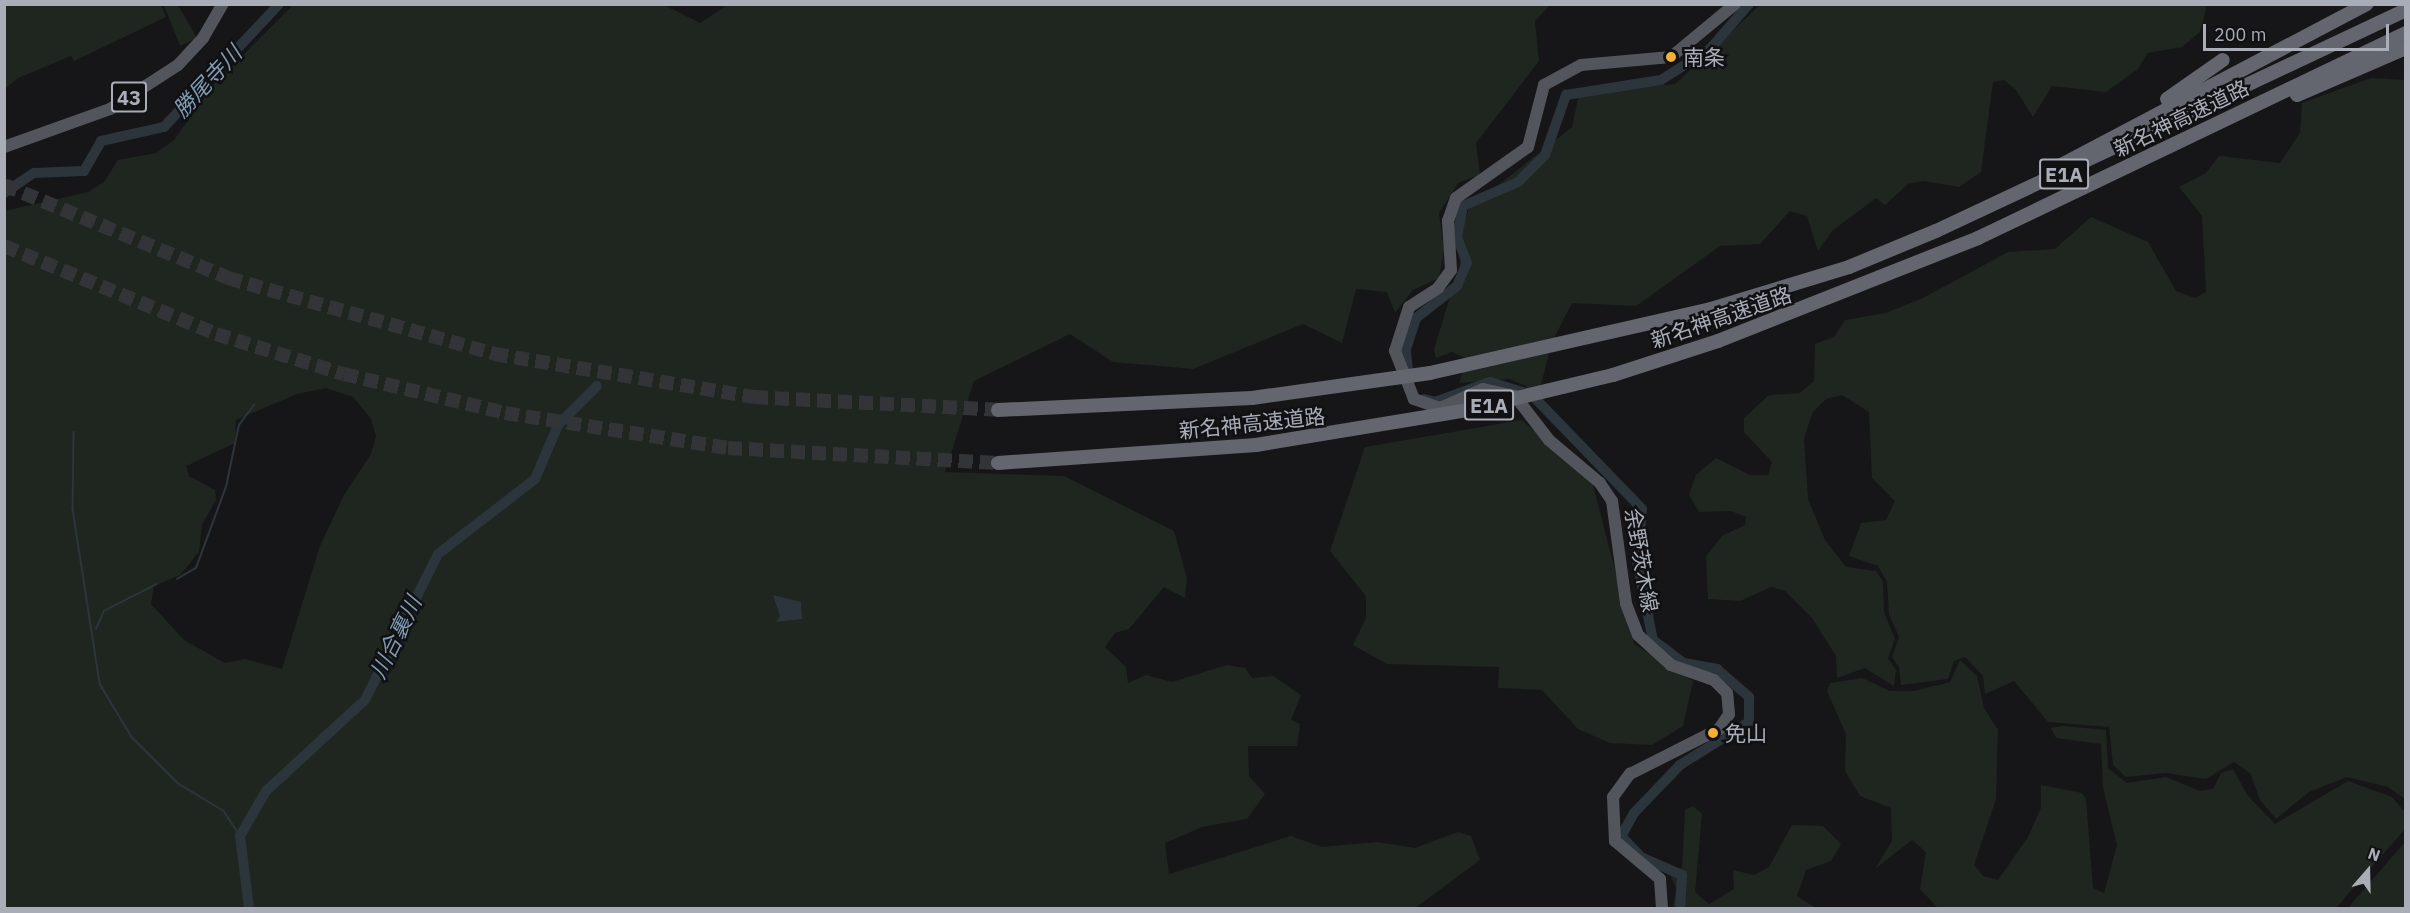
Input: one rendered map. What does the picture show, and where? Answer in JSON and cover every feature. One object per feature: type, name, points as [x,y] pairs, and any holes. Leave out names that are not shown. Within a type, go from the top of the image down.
[{"type":"highway","points":[[1849,267],[2113,137],[2367,4]]},
{"type":"highway","name":"新名神高速道路","points":[[998,410],[1154,407],[1252,398],[1430,373],[1711,309],[1849,267],[2034,188],[2406,10]]},
{"type":"highway","name":"新名神高速道路","points":[[998,463],[1256,445],[1488,406],[1718,341],[1978,238],[2406,33]]},
{"type":"highway","points":[[2229,119],[2255,114],[2406,50]]},
{"type":"highway","points":[[2113,137],[2223,60]]},
{"type":"main road","name":"43","points":[[4,147],[110,109],[178,65],[203,38],[223,4]]},
{"type":"main road","name":"余野茨木線","points":[[1662,909],[1660,879],[1615,841],[1613,797],[1630,774],[1719,729],[1729,714],[1727,693],[1714,680],[1671,665],[1638,635],[1626,603],[1612,501],[1600,483],[1549,440],[1515,396],[1483,389],[1440,408],[1414,399],[1395,351],[1409,307],[1438,288],[1451,270],[1448,221],[1456,198],[1528,147],[1537,97],[1544,85],[1581,65],[1671,57],[1735,4]]},
{"type":"shaded area","points":[[5,4],[161,5],[166,17],[74,61],[71,56],[18,78],[5,89]]},
{"type":"shaded area","points":[[294,4],[662,4],[700,23],[729,4],[1550,5],[1535,21],[1539,61],[1476,143],[1480,175],[1458,183],[1439,213],[1444,250],[1439,278],[1413,290],[1395,313],[1387,292],[1356,289],[1342,343],[1303,324],[1193,369],[1113,362],[1070,334],[974,381],[945,472],[1064,476],[1174,531],[1187,579],[1185,598],[1164,587],[1129,629],[1115,633],[1105,647],[1126,667],[1128,683],[1146,675],[1172,682],[1227,665],[1245,668],[1252,678],[1273,676],[1301,695],[1291,720],[1300,724],[1297,746],[1248,746],[1249,776],[1265,794],[1247,819],[1202,827],[1165,843],[1169,874],[1291,836],[1322,847],[1377,842],[1415,848],[1458,832],[1471,836],[1480,860],[1415,908],[5,908],[5,211],[88,192],[104,182],[118,160],[156,153],[174,140],[214,84]],"holes":[[[326,388],[353,397],[371,419],[376,436],[371,454],[344,495],[320,546],[282,669],[245,659],[225,663],[184,640],[151,604],[154,586],[180,575],[199,552],[202,525],[216,500],[215,490],[189,476],[186,466],[235,443],[236,420],[297,394]]]},
{"type":"shaded area","points":[[164,5],[178,5],[197,38],[180,46]]},
{"type":"shaded area","points":[[1760,5],[2205,5],[2206,9],[2200,32],[2182,47],[2148,53],[2138,69],[2106,92],[2052,86],[2033,117],[2016,90],[2004,80],[1993,82],[1981,172],[1959,187],[1923,181],[1908,184],[1885,205],[1876,198],[1832,231],[1818,251],[1807,216],[1790,211],[1760,244],[1720,246],[1636,306],[1572,303],[1552,342],[1537,400],[1526,386],[1509,379],[1459,383],[1467,359],[1452,352],[1436,358],[1434,349],[1460,265],[1460,235],[1469,208],[1572,127],[1579,94],[1675,84]]},
{"type":"shaded area","points":[[2371,78],[2406,80],[2405,799],[2388,787],[2347,777],[2309,792],[2276,819],[2260,800],[2250,773],[2234,762],[2206,779],[2166,773],[2126,777],[2113,765],[2109,727],[2048,722],[2014,681],[1985,694],[1983,676],[1965,657],[1954,661],[1948,679],[1901,685],[1899,667],[1892,657],[1899,637],[1889,614],[1887,582],[1878,566],[1849,556],[1861,523],[1886,520],[1895,501],[1872,478],[1869,412],[1842,395],[1826,399],[1813,412],[1804,438],[1808,499],[1825,540],[1846,567],[1876,571],[1883,581],[1884,612],[1895,639],[1888,658],[1896,670],[1894,686],[1865,668],[1837,678],[1836,656],[1812,618],[1785,591],[1771,587],[1740,601],[1708,599],[1706,556],[1722,536],[1745,525],[1746,517],[1731,511],[1699,512],[1689,495],[1696,475],[1716,458],[1750,475],[1768,475],[1772,462],[1744,432],[1744,418],[1769,395],[1800,393],[1814,381],[1815,344],[1834,337],[1845,320],[1886,313],[1923,298],[2008,252],[2055,249],[2091,217],[2148,242],[2176,291],[2195,298],[2206,292],[2202,216],[2179,187],[2206,173],[2219,156],[2280,163],[2300,133],[2302,103]]},
{"type":"shaded area","points":[[1522,420],[1593,485],[1634,644],[1693,681],[1683,726],[1652,745],[1610,743],[1578,729],[1542,690],[1498,688],[1499,667],[1387,664],[1353,645],[1366,618],[1366,596],[1330,551],[1365,447]]},
{"type":"shaded area","points":[[773,595],[801,602],[802,619],[776,622],[780,616]]},
{"type":"shaded area","points":[[1960,660],[1977,676],[1984,708],[1998,730],[1996,799],[1974,865],[1983,876],[1998,880],[2028,837],[2041,808],[2041,785],[2082,793],[2086,799],[2093,888],[2104,893],[2117,845],[2103,788],[2101,744],[2056,738],[2051,728],[2062,726],[2106,730],[2108,768],[2127,783],[2166,777],[2200,791],[2213,789],[2221,773],[2233,769],[2248,796],[2275,824],[2348,781],[2392,797],[2405,812],[2405,829],[2336,908],[1938,908],[1920,889],[1926,852],[1912,840],[1875,869],[1892,841],[1891,808],[1860,796],[1845,771],[1846,734],[1827,691],[1830,683],[1862,678],[1890,691],[1914,691],[1950,682]]},
{"type":"shaded area","points":[[1693,806],[1702,814],[1695,892],[1709,904],[1734,889],[1733,870],[1754,875],[1769,867],[1792,825],[1823,826],[1841,844],[1831,861],[1806,870],[1797,896],[1816,908],[1673,908],[1676,888],[1669,872],[1682,868],[1685,810]]},
{"type":"shaded area","points":[[2405,842],[2405,908],[2348,908],[2372,880]]},
{"type":"waterway","name":"勝尾寺川","points":[[4,193],[34,173],[84,171],[101,141],[164,127],[279,4]]},
{"type":"waterway","points":[[1409,380],[1406,349],[1416,318],[1457,286],[1467,263],[1457,237],[1463,206],[1518,182],[1545,155],[1566,95],[1661,80],[1710,49],[1749,4]]},
{"type":"waterway","points":[[1424,399],[1435,402],[1490,382],[1532,395],[1642,509],[1637,561],[1653,640],[1684,663],[1717,669],[1749,697],[1749,722],[1680,765],[1634,813],[1621,836],[1641,857],[1682,875],[1680,908]]},
{"type":"waterway","name":"川合裏川","points":[[249,908],[240,836],[266,791],[365,700],[438,554],[535,479],[558,425],[597,386]]},
{"type":"waterway","points":[[177,579],[196,568],[226,487],[239,425],[255,404]]},
{"type":"waterway","points":[[74,432],[73,509],[100,684],[132,737],[179,784],[224,811],[240,836]]},
{"type":"waterway","points":[[96,629],[104,611],[157,584]]},
{"type":"tunnel","points":[[4,185],[228,278],[494,354],[754,397],[998,410]]},
{"type":"tunnel","points":[[4,246],[216,334],[344,374],[505,413],[728,448],[998,463]]},
{"type":"place","name":"南条","points":[[1671,57]]},
{"type":"place","name":"免山","points":[[1713,733]]}]
